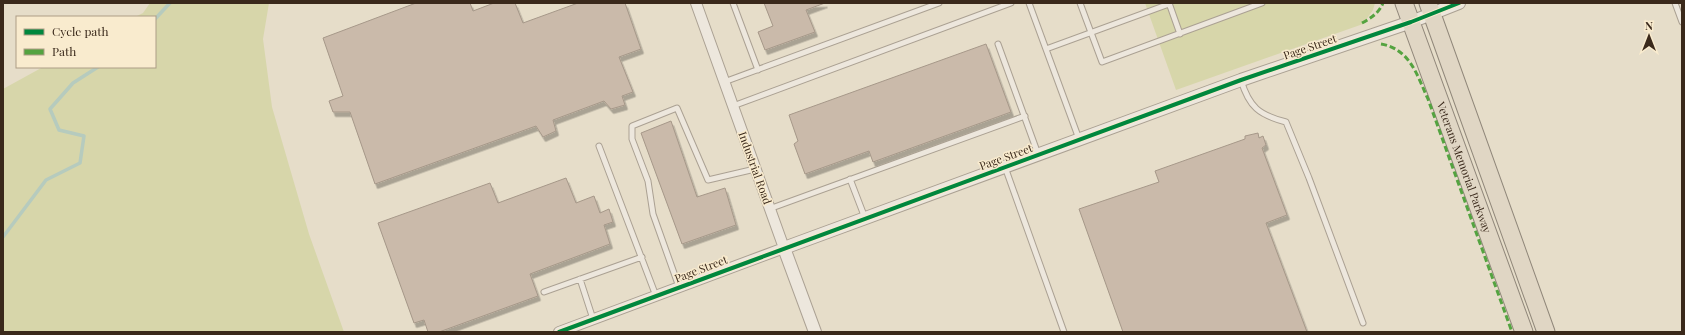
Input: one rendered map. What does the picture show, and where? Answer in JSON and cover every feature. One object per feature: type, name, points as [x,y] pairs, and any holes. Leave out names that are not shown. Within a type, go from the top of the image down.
[{"type":"highway","name":"Veterans Memorial Parkway","points":[[1404,3],[1524,332]]},
{"type":"highway","name":"Veterans Memorial Parkway","points":[[1430,8],[1546,332]]},
{"type":"street","name":"Industrial Road","points":[[696,3],[815,332]]},
{"type":"street","name":"Page Street","points":[[559,332],[1241,80],[1411,22],[1430,8],[1459,3]]},
{"type":"lane","points":[[733,3],[758,70]]},
{"type":"lane","points":[[724,82],[939,3]]},
{"type":"lane","points":[[733,106],[1011,3]]},
{"type":"lane","points":[[1029,3],[1080,140]]},
{"type":"lane","points":[[1080,3],[1102,62],[1262,3]]},
{"type":"lane","points":[[1046,49],[1169,3],[1180,34]]},
{"type":"lane","points":[[1675,3],[1682,22]]},
{"type":"lane","points":[[998,44],[1038,155]]},
{"type":"lane","points":[[1241,80],[1245,95],[1258,111],[1286,122],[1364,323]]},
{"type":"lane","points":[[679,287],[653,214],[648,181],[632,139],[632,126],[677,108],[708,180],[755,169]]},
{"type":"lane","points":[[769,208],[1025,116]]},
{"type":"lane","points":[[599,146],[656,296]]},
{"type":"lane","points":[[1005,167],[1064,332]]},
{"type":"lane","points":[[850,179],[865,218]]},
{"type":"lane","points":[[544,292],[642,257]]},
{"type":"lane","points":[[580,279],[593,319]]},
{"type":"green space","points":[[150,3],[269,3],[263,39],[272,107],[309,234],[344,332],[3,332],[3,89],[41,68],[156,68],[156,16],[137,16],[143,13]]},
{"type":"green space","points":[[1145,3],[1375,3],[1373,10],[1363,24],[1176,90]]},
{"type":"building","points":[[416,3],[470,3],[473,11],[494,3],[515,3],[523,23],[578,3],[625,3],[641,49],[619,57],[633,92],[622,96],[625,105],[611,109],[604,101],[553,120],[556,131],[543,137],[536,126],[375,184],[350,112],[333,112],[329,101],[343,96],[323,38]]},
{"type":"building","points":[[764,3],[825,3],[806,10],[815,32],[765,50],[758,32],[773,26]]},
{"type":"building","points":[[986,44],[1011,112],[873,162],[869,151],[805,174],[794,144],[798,141],[789,115]]},
{"type":"building","points":[[671,121],[697,197],[725,188],[736,225],[682,244],[641,133]]},
{"type":"building","points":[[1258,133],[1259,138],[1263,136],[1266,145],[1262,148],[1287,215],[1266,223],[1307,332],[1123,332],[1079,209],[1159,182],[1155,171],[1245,139],[1245,136]]},
{"type":"building","points":[[566,178],[576,203],[594,196],[600,213],[609,209],[613,222],[604,225],[610,244],[530,274],[538,296],[439,332],[428,332],[424,320],[414,323],[378,223],[490,183],[498,203]]},
{"type":"waterway","points":[[156,18],[170,3]]},
{"type":"waterway","points":[[3,237],[46,180],[80,163],[84,136],[59,130],[50,109],[73,83],[96,68]]},
{"type":"marked path","points":[[1362,23],[1372,17],[1383,3]]},
{"type":"marked path","points":[[1381,44],[1399,51],[1406,57],[1416,72],[1428,99],[1512,332]]},
{"type":"cycle path","points":[[559,332],[1241,80],[1411,22],[1459,3]]}]
